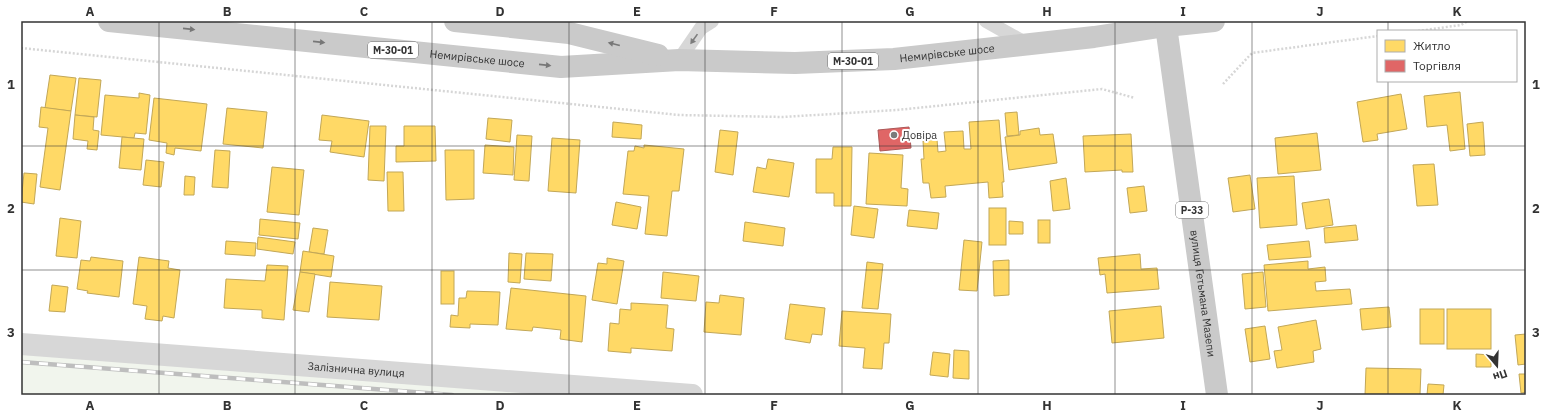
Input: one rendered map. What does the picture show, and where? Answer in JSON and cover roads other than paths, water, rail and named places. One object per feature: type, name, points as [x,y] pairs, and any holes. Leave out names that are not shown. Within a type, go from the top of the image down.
[{"type":"main road","name":"Немирівське шосе","points":[[109,21],[561,67],[679,60],[795,63],[894,59],[1094,37],[1166,26],[1214,21]]},
{"type":"main road","name":"Немирівське шосе","points":[[455,21],[568,33],[679,60]]},
{"type":"main road","name":"вулиця Гетьмана Мазепи","points":[[1166,26],[1217,395]]},
{"type":"street","name":"Залізнична вулиця","points":[[21,344],[692,395]]},
{"type":"lane","points":[[679,60],[701,28],[712,21]]},
{"type":"lane","points":[[986,21],[1027,44]]},
{"type":"railway","points":[[21,362],[452,395]]},
{"type":"place","name":"Довіра","points":[[894,135]]}]
